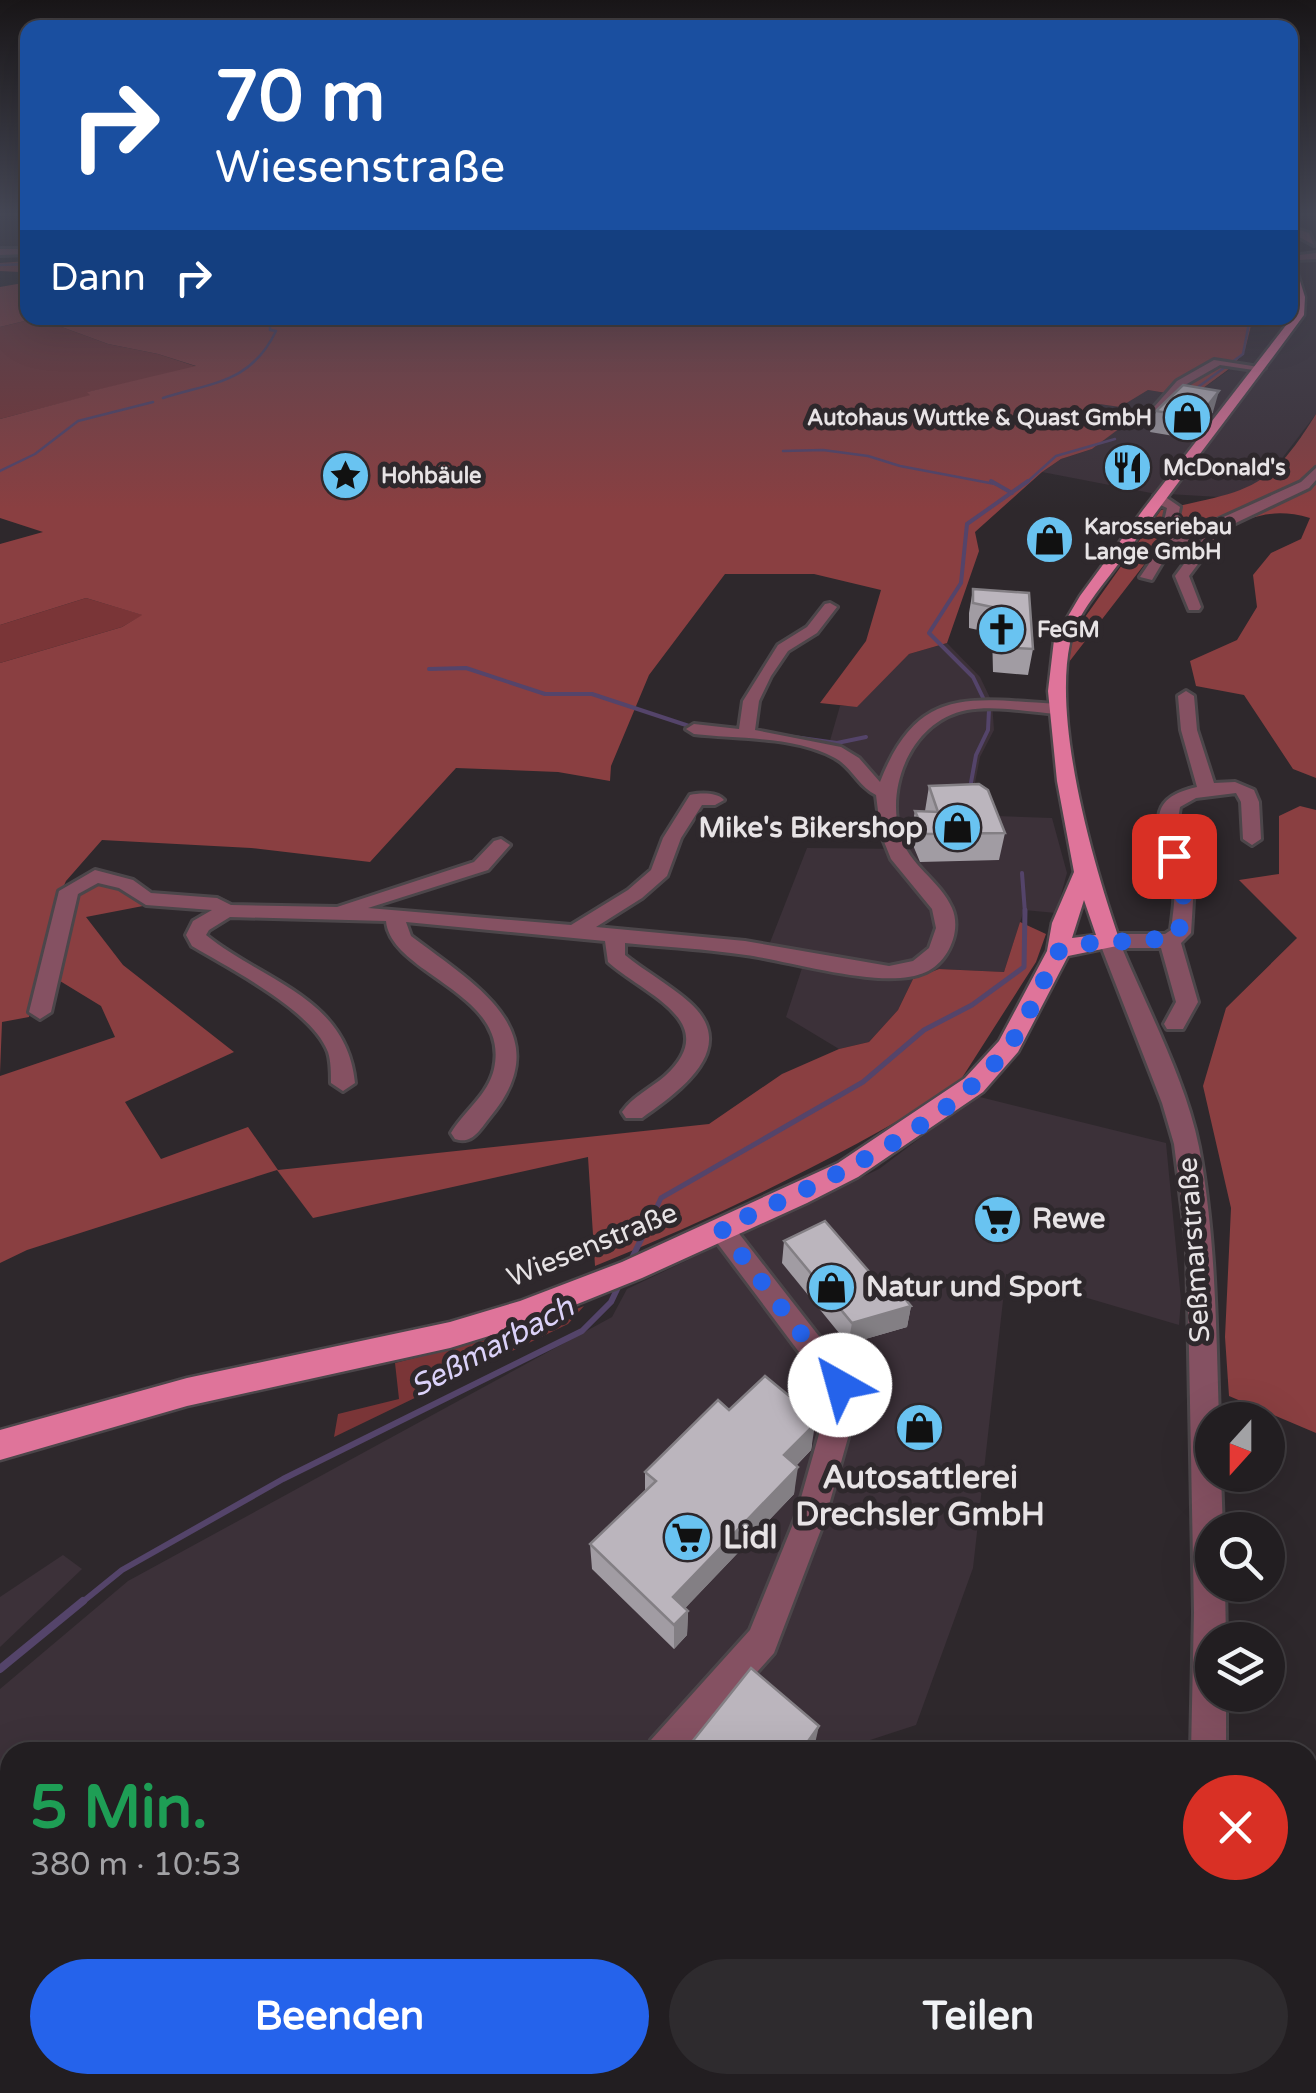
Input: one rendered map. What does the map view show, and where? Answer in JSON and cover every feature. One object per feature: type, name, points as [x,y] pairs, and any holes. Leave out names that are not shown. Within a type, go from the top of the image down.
[{"type":"main road","name":"Seßmarstraße","points":[[1109,941],[1085,872],[1058,709],[1056,672],[1062,640],[1088,596],[1290,325]]},
{"type":"main road","name":"Wiesenstraße","points":[[0,1444],[186,1392],[450,1335],[585,1290],[848,1170],[974,1085],[1009,1046],[1059,951],[1063,923],[1085,872]]},
{"type":"main road","points":[[1059,951],[1068,946],[1109,941]]},
{"type":"street","points":[[1158,409],[1181,383],[1218,362],[1260,368]]},
{"type":"street","points":[[1168,545],[1179,546],[1306,485],[1316,472]]},
{"type":"street","points":[[1147,576],[1162,561],[1174,507],[1159,499]]},
{"type":"street","points":[[1188,540],[1188,525],[1226,506]]},
{"type":"street","points":[[1194,607],[1182,576],[1220,524]]},
{"type":"street","points":[[746,736],[751,701],[762,676],[783,648],[812,630],[830,607]]},
{"type":"street","points":[[1186,696],[1189,730],[1207,790]]},
{"type":"street","points":[[343,1083],[339,1049],[316,1021],[196,936],[200,926],[226,911],[397,915],[746,948],[889,973],[920,967],[938,950],[946,928],[942,908],[901,858],[890,834],[886,792],[902,748],[939,712],[971,704],[1058,709]]},
{"type":"street","points":[[694,729],[826,748],[848,757],[866,783],[886,792]]},
{"type":"street","points":[[1109,941],[1170,941],[1181,934],[1184,882],[1174,856],[1168,813],[1173,801],[1235,784],[1244,786],[1250,794],[1252,838]]},
{"type":"street","points":[[573,933],[636,894],[660,872],[672,838],[696,799],[715,800]]},
{"type":"street","points":[[334,913],[481,866],[501,846]]},
{"type":"street","points":[[40,1012],[69,891],[80,882],[95,876],[110,878],[146,899],[217,904],[226,911]]},
{"type":"street","points":[[397,915],[396,926],[402,940],[491,1010],[505,1034],[509,1064],[505,1081],[489,1108],[464,1134]]},
{"type":"street","points":[[615,937],[616,957],[636,977],[688,1012],[698,1028],[699,1045],[677,1080],[634,1112]]},
{"type":"street","name":"Seßmarstraße","points":[[1109,941],[1174,1103],[1186,1144],[1200,1246],[1210,1612],[1209,1742]]},
{"type":"street","points":[[1170,941],[1187,1002],[1175,1024]]},
{"type":"street","points":[[673,1742],[762,1640],[810,1519],[840,1413],[840,1385],[721,1228]]},
{"type":"shaded area","points":[[0,314],[20,314],[20,322],[0,327]]},
{"type":"shaded area","points":[[1298,314],[1316,314],[1316,414],[1267,478],[1248,490],[1219,497],[1151,493],[1042,472],[1061,459],[1092,449],[1123,425],[1092,409],[1099,404],[1120,407],[1148,390],[1191,397],[1233,367],[1245,350],[1251,325],[1298,325]]},
{"type":"shaded area","points":[[20,322],[56,325],[108,344],[198,367],[88,392],[92,395],[0,419],[0,327]]},
{"type":"shaded area","points":[[56,325],[1251,325],[1245,350],[1233,366],[1191,397],[1148,390],[1120,407],[1099,404],[1092,409],[1124,425],[1092,449],[1061,459],[1042,472],[975,532],[979,551],[947,643],[909,654],[857,707],[820,703],[866,641],[881,590],[814,574],[725,574],[649,675],[611,766],[610,781],[558,772],[456,768],[370,862],[251,848],[102,840],[66,881],[55,905],[29,1017],[2,1022],[0,1073],[0,663],[122,627],[142,615],[86,598],[0,625],[0,544],[43,532],[0,518],[0,419],[90,395],[87,392],[196,366],[108,344]]},
{"type":"shaded area","points":[[1316,414],[1316,778],[1293,769],[1244,695],[1196,686],[1190,661],[1237,640],[1257,607],[1253,575],[1271,553],[1301,539],[1310,518],[1269,514],[1206,536],[1169,541],[1147,561],[1069,662],[1073,634],[1161,510],[1215,498],[1252,484],[1283,460]]},
{"type":"shaded area","points":[[86,598],[143,615],[122,627],[0,663],[0,625]]},
{"type":"shaded area","points":[[947,643],[980,677],[992,702],[994,730],[980,757],[975,783],[996,816],[1052,818],[1067,873],[1056,913],[1024,910],[1004,972],[939,969],[913,979],[898,1010],[869,1042],[839,1049],[786,1017],[803,965],[769,945],[807,848],[905,849],[898,831],[895,798],[849,750],[829,744],[840,706],[857,706],[909,654]]},
{"type":"shaded area","points":[[1300,806],[1316,810],[1316,1433],[1285,1420],[1285,1402],[1243,1402],[1229,1396],[1225,1337],[1231,1208],[1203,1086],[1226,1008],[1297,938],[1239,880],[1279,874],[1279,816]]},
{"type":"shaded area","points":[[95,883],[122,887],[143,906],[86,917],[123,965],[234,1052],[125,1102],[161,1159],[248,1127],[278,1170],[709,1124],[782,1074],[839,1049],[869,1042],[898,1010],[913,979],[939,969],[1004,972],[1020,922],[1046,934],[1036,962],[951,1090],[776,1185],[595,1266],[588,1157],[313,1218],[277,1170],[27,1250],[0,1263],[0,1076],[115,1037],[101,1006],[60,981],[76,888]]},
{"type":"shaded area","points":[[976,1096],[1166,1143],[1181,1300],[1179,1325],[1006,1274],[973,1568],[916,1725],[864,1742],[0,1742],[0,1689],[128,1581],[612,1317],[627,1289],[879,1169]]},
{"type":"shaded area","points":[[584,1306],[568,1324],[334,1437],[338,1414],[399,1399],[395,1363],[527,1329]]},
{"type":"shaded area","points":[[63,1555],[82,1569],[0,1647],[0,1597]]},
{"type":"building","points":[[1183,385],[1219,391],[1198,418],[1156,411]]},
{"type":"building","points":[[973,589],[1029,593],[1033,649],[998,647],[997,608],[973,603]]},
{"type":"building","points":[[979,784],[988,790],[1005,833],[925,834],[915,811],[938,812],[929,786]]},
{"type":"building","points":[[825,1221],[886,1291],[895,1287],[911,1306],[852,1323],[784,1241]]},
{"type":"building","name":"Lidl","points":[[765,1376],[816,1418],[815,1424],[784,1455],[798,1467],[673,1597],[688,1611],[674,1625],[590,1544],[656,1481],[645,1472],[718,1400],[729,1410]]},
{"type":"building","points":[[751,1668],[819,1726],[807,1742],[692,1742]]},
{"type":"waterway","points":[[163,398],[242,371],[266,348],[276,331],[270,330],[270,325]]},
{"type":"waterway","name":"Seßmarbach","points":[[1194,390],[1243,354],[1249,325]]},
{"type":"waterway","points":[[0,471],[35,454],[78,421],[153,402]]},
{"type":"waterway","name":"Seßmarbach","points":[[1025,484],[1056,456],[1115,439]]},
{"type":"waterway","points":[[783,451],[823,450],[868,456],[995,484]]},
{"type":"waterway","points":[[991,481],[1011,493]]},
{"type":"waterway","name":"Seßmarbach","points":[[1011,493],[1028,481]]},
{"type":"waterway","name":"Seßmarbach","points":[[970,788],[976,755],[988,730],[989,710],[973,677],[929,633],[961,583],[967,524],[1011,493]]},
{"type":"waterway","points":[[429,669],[466,668],[545,694],[592,694],[695,728]]},
{"type":"waterway","points":[[772,734],[837,743],[866,737]]},
{"type":"waterway","name":"Seßmarbach","points":[[1022,873],[1025,912]]},
{"type":"waterway","name":"Seßmarbach","points":[[652,1217],[661,1198],[863,1082],[924,1030],[972,1005],[1024,967],[1025,912]]},
{"type":"waterway","name":"Seßmarbach","points":[[631,1260],[653,1215]]},
{"type":"waterway","name":"Seßmarbach","points":[[80,1604],[122,1570],[283,1479],[582,1331],[611,1302],[620,1283]]},
{"type":"waterway","name":"Seßmarbach","points":[[0,1669],[83,1601]]},
{"type":"place","name":"Autohaus Wuttke & Quast GmbH","points":[[1187,418]]},
{"type":"place","name":"McDonald's","points":[[1128,468]]},
{"type":"place","name":"Hohbäule","points":[[346,476]]},
{"type":"place","name":"Karosseriebau Lange GmbH","points":[[1049,540]]},
{"type":"place","name":"FeGM","points":[[1002,630]]},
{"type":"place","name":"Mike's Bikershop","points":[[958,828]]},
{"type":"place","name":"Rewe","points":[[997,1219]]},
{"type":"place","name":"Natur und Sport","points":[[831,1287]]},
{"type":"place","name":"Autosattlerei Drechsler GmbH","points":[[920,1428]]},
{"type":"place","name":"Lidl","points":[[688,1538]]},
{"type":"route","points":[[840,1385],[721,1228],[848,1170],[974,1085],[1009,1046],[1059,951],[1068,946],[1109,941],[1170,941],[1181,934],[1184,882],[1174,856]]}]
